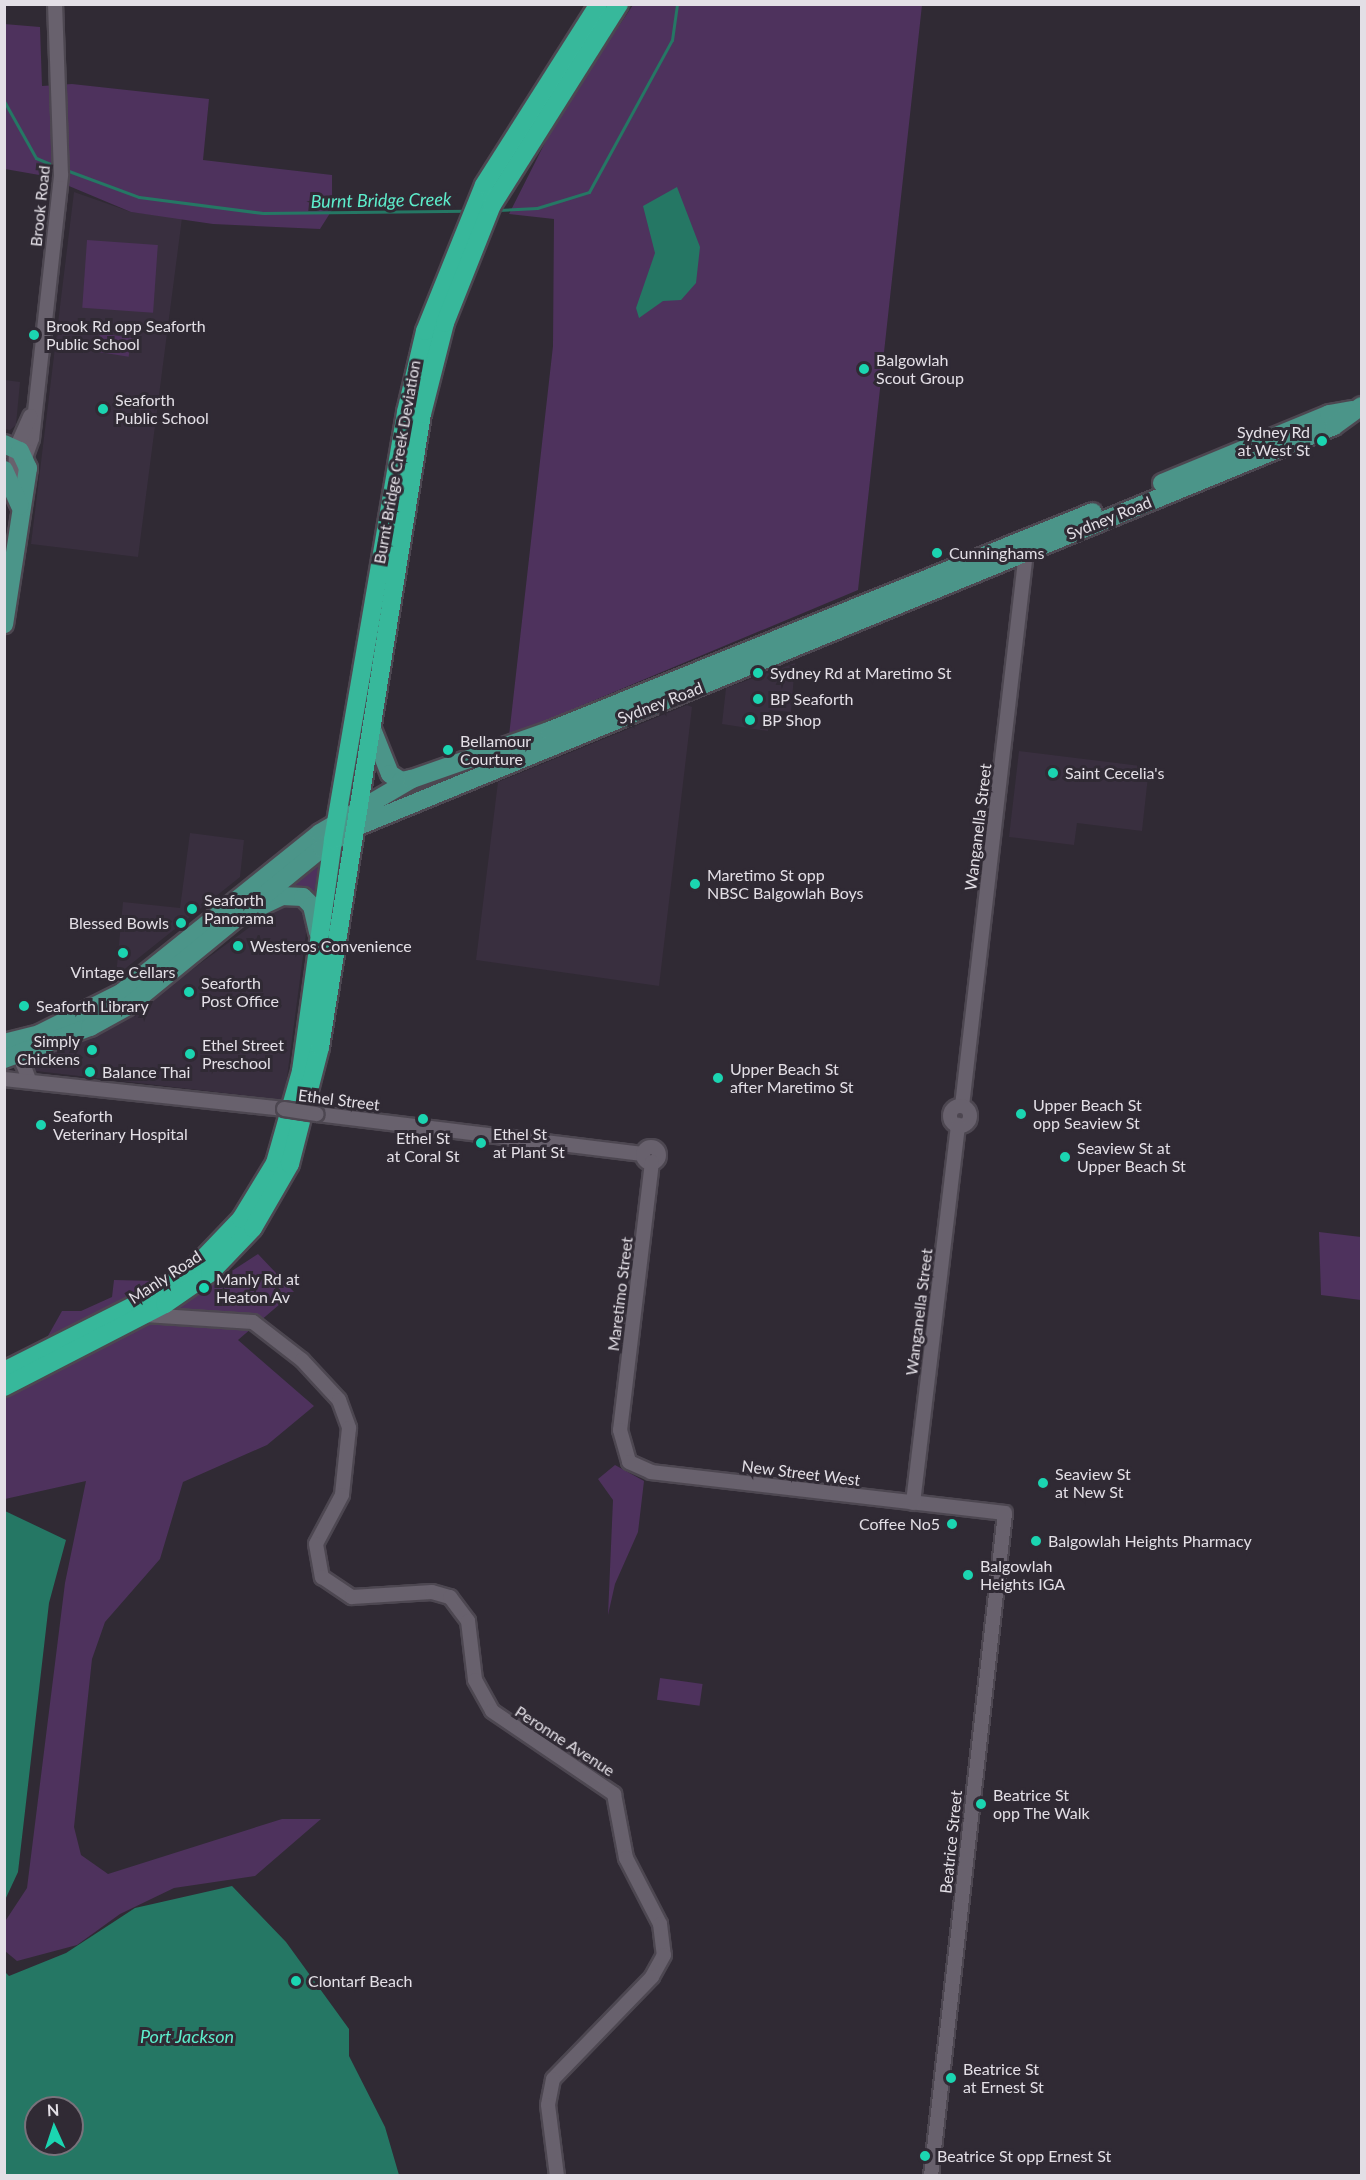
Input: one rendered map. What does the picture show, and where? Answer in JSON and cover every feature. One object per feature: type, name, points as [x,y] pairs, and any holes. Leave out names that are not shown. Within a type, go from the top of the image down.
[{"type":"highway","name":"Burnt Bridge Creek Deviation","points":[[336,821],[406,412],[425,331],[480,212],[599,4]]},
{"type":"highway","name":"Burnt Bridge Creek Deviation","points":[[356,827],[431,373],[480,212],[619,4]]},
{"type":"highway","name":"Manly Road","points":[[4,1371],[169,1285],[197,1265],[242,1219],[275,1163],[297,1092],[318,932],[336,821]]},
{"type":"highway","name":"Manly Road","points":[[4,1387],[181,1294],[210,1273],[253,1228],[290,1164],[312,1089],[356,827]]},
{"type":"main road","name":"Sydney Road","points":[[4,1043],[44,1029],[121,993],[336,821],[412,779],[459,766],[708,675],[1026,552],[1334,426],[1358,408]]},
{"type":"main road","name":"Sydney Road","points":[[4,1061],[130,1005],[333,840],[356,827],[708,675],[1329,414],[1358,408]]},
{"type":"main road","points":[[4,624],[17,498],[28,473],[12,457]]},
{"type":"main road","points":[[372,729],[390,774],[401,781],[412,779]]},
{"type":"main road","points":[[247,912],[298,895],[312,906],[318,932]]},
{"type":"main road","points":[[4,1031],[44,1029]]},
{"type":"street","name":"Brook Road","points":[[12,457],[32,411],[61,175],[55,4]]},
{"type":"street","name":"Wanganella Street","points":[[913,1503],[958,1125],[950,1115],[962,1106],[1026,552]]},
{"type":"street","points":[[27,1052],[22,1064],[30,1079]]},
{"type":"street","name":"Ethel Street","points":[[4,1061],[30,1079]]},
{"type":"street","name":"Ethel Street","points":[[4,1079],[30,1079],[284,1109],[647,1158]]},
{"type":"street","name":"Maretimo Street","points":[[620,1430],[647,1158]]},
{"type":"street","points":[[181,1294],[177,1308],[184,1320]]},
{"type":"street","points":[[144,1315],[184,1320]]},
{"type":"street","name":"Peronne Avenue","points":[[184,1320],[245,1320],[261,1326],[339,1400],[348,1428],[345,1483],[315,1555],[328,1585],[352,1597],[432,1592],[457,1602],[468,1621],[475,1680],[492,1711],[600,1781],[619,1803],[626,1858],[660,1924],[664,1955],[652,1977],[553,2079],[548,2105],[557,2175]]},
{"type":"street","name":"New Street West","points":[[620,1430],[629,1462],[651,1472],[1005,1513]]},
{"type":"street","name":"Beatrice Street","points":[[931,2175],[1005,1513]]},
{"type":"shaded area","points":[[633,5],[922,5],[858,590],[509,736],[553,346],[554,219],[509,214],[560,113]]},
{"type":"shaded area","points":[[4,24],[40,27],[42,86],[72,84],[209,99],[203,160],[332,175],[332,210],[320,229],[213,224],[131,212],[45,176],[5,169]]},
{"type":"shaded area","name":"Seaforth Public School","points":[[74,192],[131,212],[182,218],[138,557],[31,544]]},
{"type":"shaded area","points":[[87,240],[158,245],[153,313],[82,308]]},
{"type":"shaded area","points":[[100,333],[132,338],[129,357],[97,352]]},
{"type":"shaded area","points":[[5,380],[20,382],[16,425],[10,430],[5,429]]},
{"type":"shaded area","name":"BP Seaforth","points":[[795,663],[791,712],[770,710],[768,731],[722,724],[726,688]]},
{"type":"shaded area","points":[[687,705],[692,707],[659,986],[476,960],[498,782]]},
{"type":"shaded area","points":[[1019,751],[1149,767],[1142,831],[1077,823],[1074,845],[1009,837]]},
{"type":"shaded area","name":"Seaforth Panorama","points":[[190,833],[244,840],[240,877],[116,976],[123,902],[180,908]]},
{"type":"shaded area","points":[[321,859],[315,895],[280,890]]},
{"type":"shaded area","points":[[284,902],[298,903],[309,911],[284,1100],[36,1071],[30,1065],[35,1058],[115,1026]]},
{"type":"shaded area","points":[[1319,1232],[1361,1237],[1361,1300],[1321,1295]]},
{"type":"shaded area","points":[[258,1254],[294,1292],[238,1340],[314,1406],[267,1445],[183,1482],[160,1559],[105,1622],[92,1659],[74,1827],[81,1855],[108,1874],[282,1819],[321,1819],[255,1876],[174,1888],[120,1914],[77,1945],[17,1961],[5,1951],[4,1923],[27,1888],[65,1583],[86,1481],[5,1499],[5,1397],[153,1322]]},
{"type":"shaded area","points":[[114,1280],[158,1281],[44,1343],[62,1311],[81,1311],[112,1297]]},
{"type":"shaded area","points":[[615,1465],[644,1481],[638,1532],[615,1584],[608,1615],[613,1500],[598,1479]]},
{"type":"shaded area","points":[[660,1678],[703,1684],[700,1706],[657,1700]]},
{"type":"water","points":[[677,187],[700,247],[696,283],[681,300],[663,301],[639,318],[636,308],[655,253],[643,206]]},
{"type":"water","points":[[5,1511],[66,1540],[49,1603],[18,1872],[5,1900]]},
{"type":"water","name":"Port Jackson","points":[[232,1886],[286,1942],[349,2029],[349,2056],[385,2127],[399,2175],[5,2175],[5,1972],[9,1976],[66,1953],[135,1908]]},
{"type":"waterway","name":"Burnt Bridge Creek","points":[[498,210],[537,208],[589,192],[672,40],[677,4]]},
{"type":"waterway","name":"Burnt Bridge Creek","points":[[4,101],[36,158],[57,167]]},
{"type":"waterway","name":"Burnt Bridge Creek","points":[[66,170],[139,197],[263,213],[467,211]]},
{"type":"place","name":"Brook Rd opp Seaforth Public School","points":[[34,335]]},
{"type":"place","name":"Balgowlah Scout Group","points":[[864,369]]},
{"type":"place","name":"Seaforth Public School","points":[[103,409]]},
{"type":"place","name":"Sydney Rd at West St","points":[[1322,441]]},
{"type":"place","name":"Cunninghams","points":[[937,553]]},
{"type":"place","name":"Sydney Rd at Maretimo St","points":[[758,673]]},
{"type":"place","name":"BP Seaforth","points":[[758,699]]},
{"type":"place","name":"BP Shop","points":[[750,720]]},
{"type":"place","name":"Bellamour Courture","points":[[448,750]]},
{"type":"place","name":"Saint Cecelia's","points":[[1053,773]]},
{"type":"place","name":"Maretimo St opp NBSC Balgowlah Boys","points":[[695,884]]},
{"type":"place","name":"Seaforth Panorama","points":[[192,909]]},
{"type":"place","name":"Blessed Bowls","points":[[181,923]]},
{"type":"place","name":"Westeros Convenience","points":[[238,946]]},
{"type":"place","name":"Vintage Cellars","points":[[123,953]]},
{"type":"place","name":"Seaforth Post Office","points":[[189,992]]},
{"type":"place","name":"Seaforth Library","points":[[24,1006]]},
{"type":"place","name":"Simply Chickens","points":[[92,1050]]},
{"type":"place","name":"Ethel Street Preschool","points":[[190,1054]]},
{"type":"place","name":"Balance Thai","points":[[90,1072]]},
{"type":"place","name":"Upper Beach St after Maretimo St","points":[[718,1078]]},
{"type":"place","name":"Upper Beach St opp Seaview St","points":[[1021,1114]]},
{"type":"place","name":"Ethel St at Coral St","points":[[423,1119]]},
{"type":"place","name":"Seaforth Veterinary Hospital","points":[[41,1125]]},
{"type":"place","name":"Ethel St at Plant St","points":[[481,1143]]},
{"type":"place","name":"Seaview St at Upper Beach St","points":[[1065,1157]]},
{"type":"place","name":"Manly Rd at Heaton Av","points":[[204,1288]]},
{"type":"place","name":"Seaview St at New St","points":[[1043,1483]]},
{"type":"place","name":"Coffee No5","points":[[952,1524]]},
{"type":"place","name":"Balgowlah Heights Pharmacy","points":[[1036,1541]]},
{"type":"place","name":"Balgowlah Heights IGA","points":[[968,1575]]},
{"type":"place","name":"Beatrice St opp The Walk","points":[[981,1804]]},
{"type":"place","name":"Clontarf Beach","points":[[296,1981]]},
{"type":"place","name":"Beatrice St at Ernest St","points":[[951,2078]]},
{"type":"place","name":"Beatrice St opp Ernest St","points":[[925,2156]]}]
